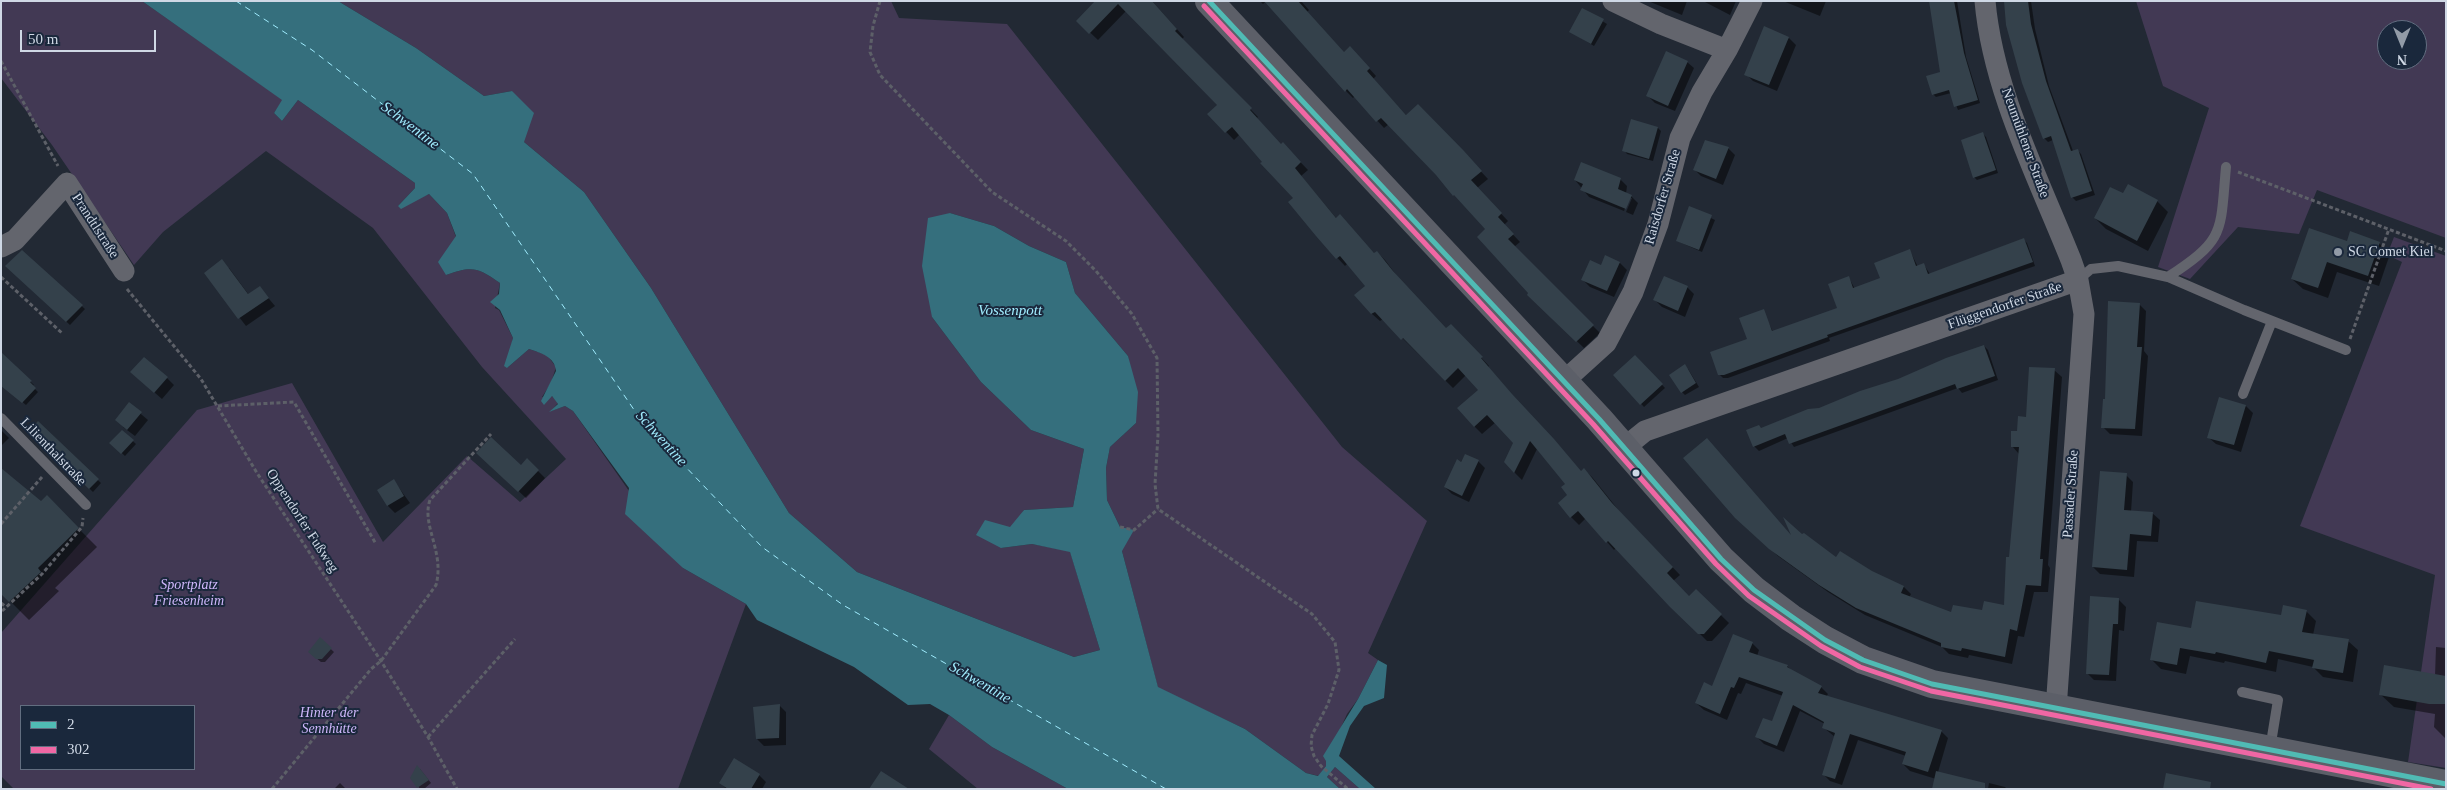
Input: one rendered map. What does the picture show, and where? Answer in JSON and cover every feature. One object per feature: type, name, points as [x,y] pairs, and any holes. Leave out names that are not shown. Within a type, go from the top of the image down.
[{"type":"main road","points":[[1209,1],[1624,448],[1728,566],[1783,613],[1825,640],[1863,660],[1932,684],[2446,784]]},
{"type":"street","points":[[1613,1],[1661,24],[1727,50]]},
{"type":"street","name":"Raisdorfer Straße","points":[[1563,382],[1606,343],[1632,292],[1658,224],[1680,138],[1702,92],[1727,50],[1752,1]]},
{"type":"street","name":"Neumühlener Straße","points":[[1985,1],[1993,47],[2012,113],[2078,280]]},
{"type":"street","name":"Prandtlstraße","points":[[1,247],[15,240],[67,183],[124,271]]},
{"type":"street","name":"Flüggendorfer Straße","points":[[1624,448],[1645,432],[2078,280]]},
{"type":"street","name":"Passader Straße","points":[[2056,708],[2084,314],[2078,280]]},
{"type":"lane","points":[[2168,277],[2195,260],[2214,240],[2221,225],[2226,167]]},
{"type":"lane","points":[[2078,280],[2091,268],[2118,266],[2168,277],[2346,350]]},
{"type":"lane","points":[[2243,394],[2272,321]]},
{"type":"lane","name":"Lilienthalstraße","points":[[1,418],[86,505]]},
{"type":"lane","points":[[2242,692],[2278,700],[2270,750]]},
{"type":"path","points":[[880,1],[873,26],[870,52],[880,75],[992,192],[1066,241],[1096,271],[1132,314],[1157,358],[1158,435],[1155,484],[1158,509],[1312,614],[1335,642],[1339,670],[1328,704],[1312,735],[1311,746],[1314,756],[1321,766],[1348,789]]},
{"type":"path","points":[[1,61],[67,183]]},
{"type":"path","points":[[2226,167],[2446,251]]},
{"type":"path","points":[[2346,350],[2389,229]]},
{"type":"path","name":"Oppendorfer Fußweg","points":[[124,271],[126,287],[201,379],[257,474],[381,661],[428,737],[457,789]]},
{"type":"path","points":[[1,277],[63,334]]},
{"type":"path","points":[[218,406],[294,402],[376,544]]},
{"type":"path","points":[[272,789],[371,669],[381,661],[436,585],[439,574],[437,549],[428,522],[427,508],[430,500],[491,434]]},
{"type":"path","points":[[1,524],[49,469]]},
{"type":"path","points":[[2,611],[42,574],[82,527],[86,505]]},
{"type":"path","points":[[1120,527],[1134,530],[1158,509]]},
{"type":"path","points":[[1,602],[6,608]]},
{"type":"path","points":[[428,737],[515,639]]},
{"type":"green space","points":[[1,1],[142,1],[283,100],[274,113],[282,121],[298,100],[415,183],[415,188],[398,206],[429,194],[447,213],[456,237],[446,275],[468,269],[480,271],[500,283],[495,308],[499,310],[513,338],[507,368],[529,349],[547,355],[556,367],[551,383],[542,397],[552,396],[558,403],[551,411],[565,406],[573,411],[683,568],[746,604],[678,789],[14,789],[1,776],[1,633],[197,410],[292,383],[383,542],[467,456],[520,502],[566,459],[482,367],[373,228],[266,151],[163,232],[134,265],[52,145],[1,78]]},
{"type":"green space","points":[[338,1],[891,1],[899,18],[1007,24],[1342,447],[1427,521],[1368,653],[1378,660],[1358,699],[1347,714],[1326,761],[1326,766],[1319,776],[1306,773],[1245,729],[1158,688],[1122,551],[1120,527],[1107,500],[1106,468],[1110,447],[1136,423],[1128,356],[1075,293],[1066,262],[1029,246],[994,226],[950,213],[932,317],[981,382],[1031,430],[1084,449],[1073,507],[1024,510],[1001,548],[1032,544],[1070,551],[1100,650],[1074,657],[857,572],[789,513],[651,288],[584,192],[524,142],[512,91],[484,96],[416,48]]},
{"type":"green space","points":[[2136,1],[2446,1],[2446,238],[2317,190],[2299,234],[2238,227],[2190,279],[2158,267],[2209,108],[2163,86]]},
{"type":"green space","points":[[2394,237],[2446,256],[2446,768],[2408,762],[2435,575],[2300,526],[2402,262],[2387,255]]},
{"type":"green space","points":[[949,715],[992,747],[1068,789],[978,789],[929,749]]},
{"type":"green space","points":[[1335,767],[1360,789],[1340,789],[1327,777]]},
{"type":"water","points":[[142,1],[338,1],[416,48],[484,96],[512,91],[534,113],[524,142],[584,192],[651,288],[789,513],[857,572],[1074,657],[1100,650],[1070,552],[1032,544],[1001,548],[976,535],[985,520],[1010,527],[1024,510],[1073,507],[1084,449],[1031,430],[981,382],[932,317],[922,266],[928,218],[950,213],[994,226],[1029,246],[1066,262],[1075,293],[1128,356],[1138,392],[1136,423],[1110,447],[1106,468],[1107,500],[1120,527],[1134,530],[1122,551],[1158,687],[1245,729],[1306,773],[1318,776],[1326,766],[1323,756],[1358,699],[1378,660],[1387,665],[1384,698],[1364,706],[1350,726],[1339,756],[1376,789],[1360,789],[1335,767],[1327,777],[1340,789],[1068,789],[992,747],[949,715],[930,704],[908,705],[854,667],[757,620],[746,604],[683,568],[625,514],[629,488],[573,411],[565,406],[549,412],[558,404],[552,396],[544,405],[541,401],[556,371],[553,362],[543,354],[529,349],[507,368],[504,366],[513,338],[500,310],[490,302],[499,294],[500,283],[480,271],[468,269],[446,275],[438,262],[456,236],[447,213],[429,194],[401,209],[398,206],[415,188],[415,183],[298,100],[282,121],[274,113],[282,100]]},
{"type":"building","points":[[1095,1],[1152,1],[1177,29],[1175,31],[1252,108],[1250,110],[1281,144],[1283,142],[1301,162],[1295,168],[1336,218],[1340,214],[1374,253],[1377,251],[1446,328],[1451,324],[1483,357],[1481,358],[1581,471],[1584,468],[1612,503],[1673,567],[1667,573],[1689,596],[1696,589],[1722,614],[1704,634],[1698,634],[1670,607],[1608,541],[1606,543],[1578,511],[1570,518],[1558,503],[1567,495],[1561,487],[1565,484],[1530,441],[1514,473],[1504,462],[1513,443],[1487,415],[1474,427],[1457,408],[1478,390],[1458,368],[1445,381],[1403,338],[1401,340],[1375,312],[1371,314],[1354,295],[1365,286],[1340,256],[1336,259],[1316,236],[1288,202],[1293,198],[1260,163],[1262,162],[1232,127],[1225,133],[1207,114],[1217,105],[1118,4],[1089,34],[1076,21]]},
{"type":"building","points":[[1264,1],[1298,1],[1344,52],[1350,46],[1370,68],[1367,71],[1406,115],[1418,104],[1482,171],[1471,180],[1502,213],[1498,217],[1514,234],[1508,239],[1594,325],[1576,342],[1527,295],[1528,293],[1477,237],[1485,229],[1381,118],[1376,122],[1347,89],[1345,92]]},
{"type":"building","points":[[1929,1],[1954,1],[1964,53],[1978,100],[1954,107],[1949,90],[1932,95],[1926,76],[1940,72]]},
{"type":"building","points":[[2004,1],[2028,1],[2031,24],[2046,81],[2071,151],[2078,149],[2092,191],[2071,198],[2051,136],[2043,139],[2022,83],[2006,25]]},
{"type":"building","points":[[1582,8],[1604,19],[1591,44],[1569,32]]},
{"type":"building","points":[[1764,26],[1789,37],[1769,85],[1744,75]]},
{"type":"building","points":[[1666,51],[1688,61],[1668,106],[1646,96]]},
{"type":"building","points":[[1631,119],[1658,127],[1649,159],[1622,151]]},
{"type":"building","points":[[1983,132],[1996,170],[1973,178],[1961,140]]},
{"type":"building","points":[[1705,140],[1729,147],[1716,179],[1693,170]]},
{"type":"building","points":[[1581,162],[1621,178],[1618,189],[1632,195],[1626,209],[1580,190],[1583,184],[1574,180]]},
{"type":"building","points":[[2128,184],[2158,200],[2137,241],[2094,218],[2110,187],[2123,193]]},
{"type":"building","points":[[1689,206],[1712,215],[1699,250],[1676,241]]},
{"type":"building","name":"SC Comet Kiel","points":[[2309,228],[2347,241],[2350,231],[2380,242],[2368,276],[2327,262],[2318,288],[2291,279]]},
{"type":"building","points":[[2024,238],[2033,262],[1827,335],[1828,337],[1724,375],[1718,375],[1710,352],[1747,339],[1739,318],[1764,309],[1772,331],[1837,308],[1828,284],[1849,276],[1853,288],[1880,278],[1874,263],[1910,249],[1916,266],[1924,263],[1928,274]]},
{"type":"building","points":[[22,250],[83,305],[66,322],[5,266]]},
{"type":"building","points":[[1605,255],[1620,262],[1607,291],[1581,280],[1590,260],[1601,265]]},
{"type":"building","points":[[222,259],[248,294],[260,286],[269,298],[238,319],[204,273]]},
{"type":"building","points":[[1664,276],[1688,286],[1678,311],[1653,300]]},
{"type":"building","points":[[2108,301],[2140,303],[2137,347],[2142,347],[2135,429],[2101,428],[2103,399],[2105,399]]},
{"type":"building","points":[[1984,345],[1995,376],[1957,389],[1955,384],[1789,444],[1785,434],[1753,447],[1746,430],[1759,425],[1761,428],[1808,409],[1819,408]]},
{"type":"building","points":[[1,352],[32,381],[30,382],[36,388],[22,403],[1,386]]},
{"type":"building","points":[[1635,355],[1663,384],[1640,405],[1613,375]]},
{"type":"building","points":[[144,357],[168,377],[154,393],[130,372]]},
{"type":"building","points":[[1685,364],[1696,383],[1681,393],[1669,375]]},
{"type":"building","points":[[2029,367],[2055,368],[2040,559],[2043,559],[2041,586],[2026,585],[2017,631],[2010,629],[2005,657],[1962,648],[1961,651],[1941,647],[1941,643],[1856,608],[1819,585],[1769,549],[1735,518],[1683,458],[1707,438],[1791,535],[1783,517],[1802,534],[1804,533],[1836,557],[1840,551],[1872,571],[1904,586],[1901,593],[1951,612],[1953,605],[1982,610],[1984,601],[2004,605],[2006,557],[2009,557],[2019,447],[2011,447],[2011,431],[2017,431],[2018,416],[2026,417]]},
{"type":"building","points":[[2219,397],[2246,405],[2234,445],[2207,438]]},
{"type":"building","points":[[129,402],[142,412],[127,430],[115,420]]},
{"type":"building","points":[[38,421],[99,479],[89,489],[29,431]]},
{"type":"building","points":[[122,430],[134,440],[121,454],[109,443]]},
{"type":"building","points":[[491,437],[521,465],[527,458],[539,470],[518,492],[476,453]]},
{"type":"building","points":[[1465,454],[1479,460],[1462,496],[1444,487],[1457,459],[1461,462]]},
{"type":"building","points":[[1,468],[41,501],[47,495],[79,528],[38,568],[41,572],[9,602],[1,594]]},
{"type":"building","points":[[2100,471],[2127,473],[2124,510],[2153,512],[2151,536],[2130,534],[2127,570],[2092,567]]},
{"type":"building","points":[[394,479],[404,496],[387,506],[377,490]]},
{"type":"building","points":[[2090,596],[2119,598],[2118,624],[2113,624],[2109,675],[2086,674]]},
{"type":"building","points":[[2196,601],[2281,615],[2283,605],[2307,610],[2302,632],[2349,639],[2343,673],[2312,668],[2314,660],[2269,651],[2266,663],[2216,652],[2215,654],[2180,648],[2177,665],[2150,660],[2157,622],[2191,628]]},
{"type":"building","points":[[1733,634],[1753,642],[1749,652],[1788,665],[1787,667],[1822,686],[1818,693],[1942,730],[1928,772],[1902,764],[1906,752],[1850,734],[1835,779],[1822,775],[1835,733],[1822,728],[1824,722],[1793,705],[1777,746],[1755,737],[1763,718],[1772,721],[1783,692],[1739,677],[1734,688],[1731,687],[1720,714],[1695,703],[1704,682],[1712,686]]},
{"type":"building","points":[[320,637],[332,648],[322,659],[316,659],[308,652]]},
{"type":"building","points":[[2384,665],[2446,676],[2446,704],[2429,704],[2379,695]]},
{"type":"building","points":[[780,704],[779,738],[756,739],[753,707]]},
{"type":"building","points":[[734,758],[760,774],[751,789],[728,789],[719,783]]},
{"type":"building","points":[[417,765],[429,780],[417,788],[410,778]]},
{"type":"building","points":[[881,771],[909,789],[869,789]]},
{"type":"building","points":[[1936,771],[1985,783],[1985,789],[1932,789]]},
{"type":"building","points":[[2166,773],[2211,782],[2210,789],[2163,789]]},
{"type":"ferry route","points":[[236,1],[312,50],[473,174],[641,420],[762,547],[843,605],[1166,789]]},
{"type":"transit line","name":"2","points":[[1209,1],[1599,419],[1721,559],[1754,590],[1825,640],[1863,660],[1932,684],[2446,784]]},
{"type":"transit line","name":"302","points":[[1204,6],[1593,424],[1716,564],[1749,596],[1821,646],[1860,667],[1931,691],[2431,789]]},
{"type":"place","name":"SC Comet Kiel","points":[[2338,252]]},
{"type":"water label","name":"Schwentine","points":[[410,126]]},
{"type":"water label","name":"Vossenpott","points":[[1010,311]]},
{"type":"water label","name":"Schwentine","points":[[661,439]]},
{"type":"water label","name":"Schwentine","points":[[980,683]]},
{"type":"park label","name":"Sportplatz Friesenheim","points":[[189,594]]},
{"type":"park label","name":"Hinter der Sennhütte","points":[[329,722]]}]
